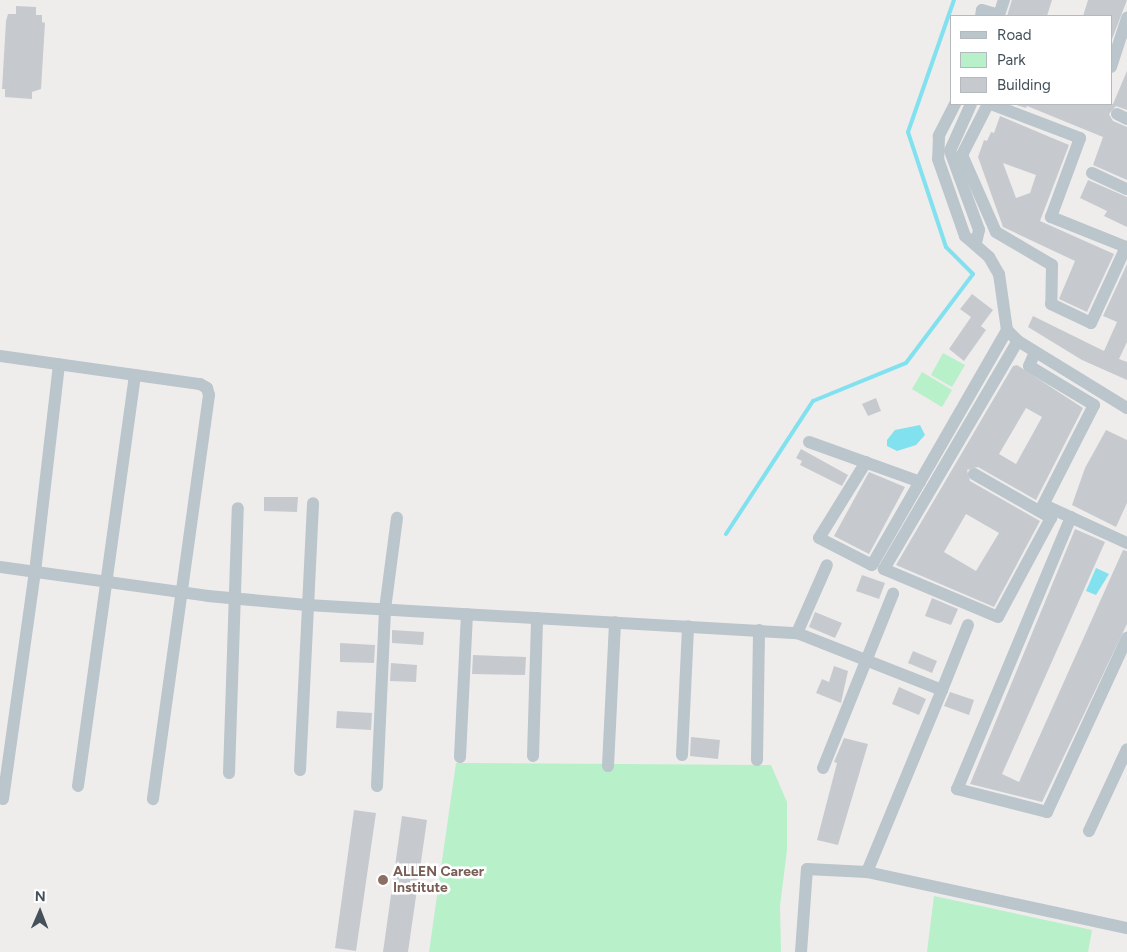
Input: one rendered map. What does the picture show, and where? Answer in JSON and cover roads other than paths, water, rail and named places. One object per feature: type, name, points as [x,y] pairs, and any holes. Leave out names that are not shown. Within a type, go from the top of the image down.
[{"type":"street","points":[[981,15],[982,10],[999,15],[1004,0]]},
{"type":"street","points":[[1112,64],[1127,18]]},
{"type":"street","points":[[954,105],[939,136],[938,159],[965,236],[976,243],[999,274],[1007,330],[1018,341],[1127,408]]},
{"type":"street","points":[[971,105],[950,151],[979,230],[976,243]]},
{"type":"street","points":[[989,105],[962,155],[996,232],[1052,265],[1051,304],[1091,323],[1126,247],[1051,216],[1080,138],[993,105]]},
{"type":"street","points":[[1092,173],[1127,189]]},
{"type":"street","points":[[866,462],[819,538],[872,564],[1007,330]]},
{"type":"street","points":[[1018,341],[884,569],[998,617],[1051,518],[1042,508]]},
{"type":"street","points":[[1035,352],[1029,366],[1094,405],[1042,508]]},
{"type":"street","points":[[0,356],[200,384],[207,388],[209,395],[153,799]]},
{"type":"street","points":[[3,799],[35,572],[59,364]]},
{"type":"street","points":[[78,786],[109,582],[135,375]]},
{"type":"street","points":[[809,442],[920,482]]},
{"type":"street","points":[[974,474],[1042,508],[1126,541]]},
{"type":"street","points":[[300,770],[313,503]]},
{"type":"street","points":[[228,773],[238,508]]},
{"type":"street","points":[[377,786],[385,609],[397,518]]},
{"type":"street","points":[[1071,518],[957,789],[1047,812],[1127,638]]},
{"type":"street","points":[[797,633],[827,565]]},
{"type":"street","points":[[0,567],[182,592],[307,605],[797,633],[942,690]]},
{"type":"street","points":[[823,768],[869,661],[893,594]]},
{"type":"street","points":[[460,757],[467,614]]},
{"type":"street","points":[[533,756],[537,618]]},
{"type":"street","points":[[608,766],[615,622]]},
{"type":"street","points":[[867,872],[968,625]]},
{"type":"street","points":[[682,755],[688,626]]},
{"type":"street","points":[[757,760],[759,630]]},
{"type":"street","points":[[1089,831],[1127,748]]},
{"type":"street","points":[[801,952],[807,869],[867,872],[1127,928]]},
{"type":"water","points":[[920,425],[925,435],[916,445],[897,451],[887,446],[887,440],[895,430]]},
{"type":"water","points":[[1096,568],[1109,574],[1096,595],[1086,591]]},
{"type":"waterway","points":[[726,534],[813,401],[906,363],[973,274],[946,247],[908,132],[954,0]]},
{"type":"place","name":"ALLEN Career Institute","points":[[383,880]]}]
